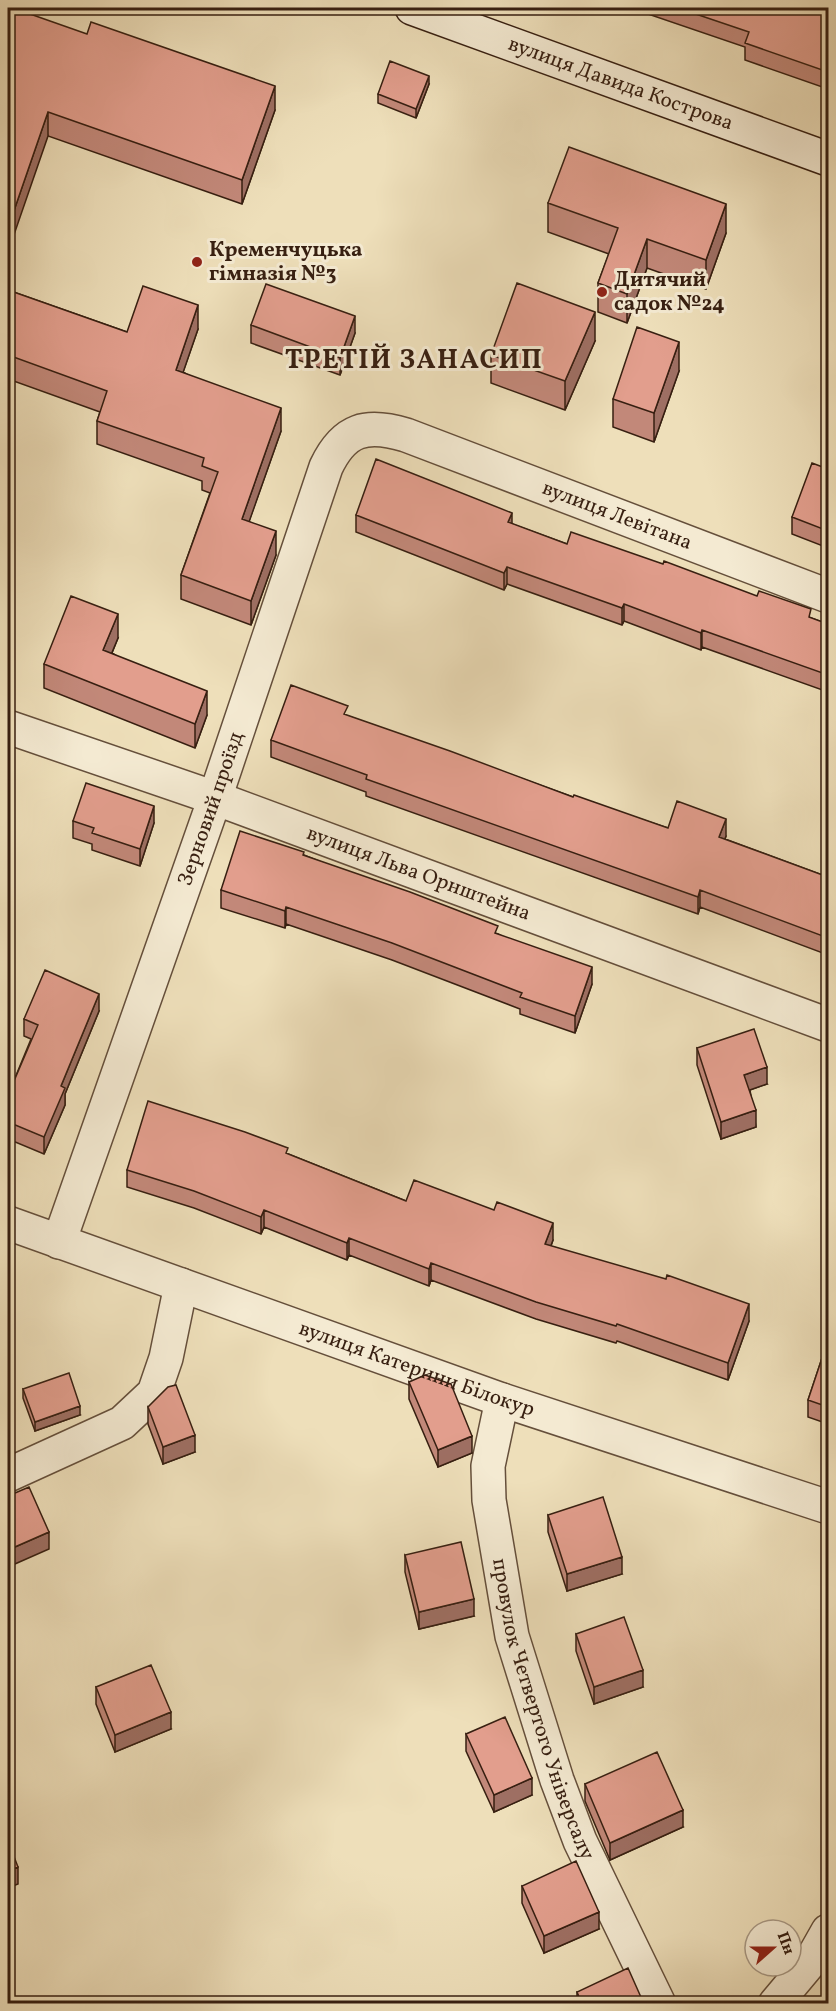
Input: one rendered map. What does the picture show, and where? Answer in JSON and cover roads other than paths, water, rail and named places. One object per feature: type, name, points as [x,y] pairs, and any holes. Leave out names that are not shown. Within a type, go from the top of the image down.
[{"type":"street","name":"вулиця Давида Кострова","points":[[412,8],[828,159]]},
{"type":"street","name":"Зерновий проїзд","points":[[60,1242],[215,798],[318,489],[332,454],[342,441],[355,432],[373,428],[406,435]]},
{"type":"street","name":"вулиця Левітана","points":[[406,435],[828,596]]},
{"type":"street","name":"вулиця Льва Орнштейна","points":[[8,727],[215,798],[828,1025]]},
{"type":"street","name":"вулиця Катерини Білокур","points":[[8,1223],[502,1400],[828,1507]]},
{"type":"street","points":[[8,1474],[122,1423],[154,1393],[166,1358],[181,1285]]},
{"type":"street","name":"провулок Четвертого Універсалу","points":[[502,1400],[488,1466],[489,1500],[512,1636],[557,1780],[580,1841],[659,2004]]},
{"type":"street","points":[[775,2004],[811,1961],[828,1931]]},
{"type":"place","name":"Кременчуцька гімназія №3","points":[[197,262]]},
{"type":"place","name":"Дитячий садок №24","points":[[602,292]]},
{"type":"district","name":"ТРЕТІЙ ЗАНАСИП","points":[[414,361]]}]
